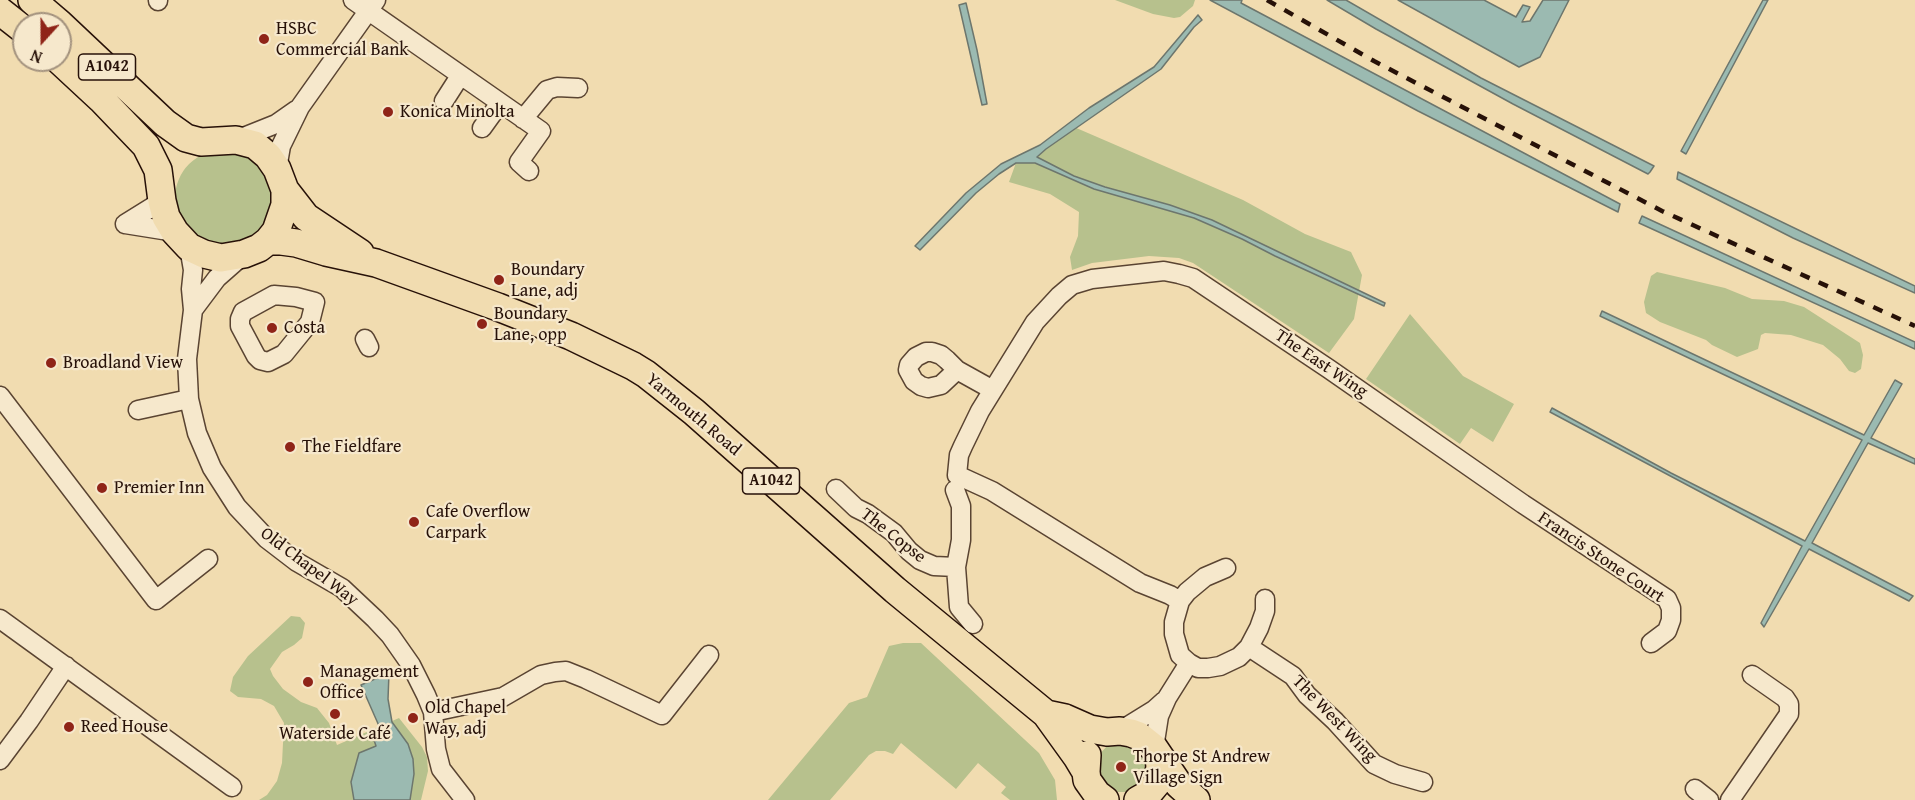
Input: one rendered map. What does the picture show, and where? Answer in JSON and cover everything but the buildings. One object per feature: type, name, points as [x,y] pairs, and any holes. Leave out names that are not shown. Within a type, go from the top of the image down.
[{"type":"highway","name":"Yarmouth Road","points":[[32,0],[46,12]]},
{"type":"highway","points":[[0,11],[12,20]]},
{"type":"highway","name":"Yarmouth Road","points":[[72,35],[165,123],[186,138],[201,142],[236,140],[255,146],[268,156],[306,217],[376,263]]},
{"type":"highway","name":"A1042","points":[[72,72],[146,146],[158,170],[162,194]]},
{"type":"highway","points":[[201,142],[175,161],[167,174],[162,194],[166,217],[182,239],[204,254],[221,258],[244,254],[260,248],[268,241],[276,231],[285,205],[281,180]]},
{"type":"highway","name":"Yarmouth Road","points":[[268,241],[296,243],[376,263],[571,336],[646,374],[694,412],[895,590],[1046,714],[1091,788]]},
{"type":"highway","name":"Yarmouth Road","points":[[1046,714],[1065,718],[1090,729],[1131,733],[1139,736],[1156,752],[1179,785],[1196,800]]},
{"type":"highway","name":"Yarmouth Road","points":[[1091,788],[1086,759],[1089,748],[1100,736],[1113,732]]},
{"type":"highway","points":[[1138,800],[1147,795],[1157,783],[1160,766],[1156,752]]},
{"type":"street","points":[[352,0],[372,6],[460,76],[541,131],[519,162],[529,171]]},
{"type":"street","points":[[281,180],[281,146],[300,107],[372,6]]},
{"type":"street","points":[[444,101],[460,76]]},
{"type":"street","points":[[523,119],[547,90],[557,87],[578,88]]},
{"type":"street","points":[[482,128],[500,103]]},
{"type":"street","points":[[236,140],[276,124],[300,107]]},
{"type":"street","points":[[162,194],[125,224],[182,239]]},
{"type":"street","name":"Old Chapel Way","points":[[182,239],[193,270],[191,289],[193,310],[187,359],[189,399],[197,433],[212,468],[237,507],[267,539],[297,562],[342,588],[375,619],[411,665],[433,712],[436,749],[441,769],[465,800]]},
{"type":"street","name":"Old Chapel Way","points":[[193,310],[217,278],[244,254]]},
{"type":"street","name":"The East Wing","points":[[993,390],[1035,322],[1072,285],[1092,279],[1149,272],[1179,274],[1193,278],[1523,504]]},
{"type":"street","points":[[274,295],[315,302],[310,322],[284,354],[268,362],[256,356],[240,326],[243,312],[274,295]]},
{"type":"street","points":[[957,370],[993,390],[959,455],[956,482],[948,505],[949,541],[956,567],[959,607],[973,624]]},
{"type":"street","points":[[0,396],[156,600],[208,559]]},
{"type":"street","points":[[138,410],[189,399]]},
{"type":"street","points":[[956,482],[992,491],[1144,593],[1161,591],[1180,602]]},
{"type":"street","name":"The Copse","points":[[836,489],[856,507],[894,533],[920,560],[934,566],[956,567]]},
{"type":"street","name":"Francis Stone Court","points":[[1523,504],[1667,599],[1671,608],[1671,620],[1667,631],[1651,643]]},
{"type":"street","points":[[1226,568],[1205,577],[1187,592],[1180,602],[1174,622],[1174,634],[1180,655],[1189,663],[1198,668],[1208,668],[1220,666],[1239,657],[1249,646],[1263,618],[1265,599]]},
{"type":"street","points":[[0,619],[232,788]]},
{"type":"street","name":"The West Wing","points":[[1249,646],[1293,676],[1330,725],[1374,764],[1395,774],[1423,782]]},
{"type":"street","points":[[433,712],[503,697],[542,675],[566,671],[662,715],[709,655]]},
{"type":"street","points":[[1156,752],[1159,716],[1167,698],[1189,663]]},
{"type":"street","points":[[0,746],[10,731],[66,666]]},
{"type":"street","points":[[0,760],[30,722],[66,666]]},
{"type":"street","points":[[1730,800],[1789,714],[1789,704],[1785,698],[1752,675]]},
{"type":"street","points":[[1113,732],[1154,710],[1167,698]]},
{"type":"green space","points":[[1115,0],[1195,0],[1193,6],[1180,17],[1174,18],[1153,14]]},
{"type":"green space","points":[[1074,127],[1243,200],[1305,234],[1351,252],[1362,275],[1354,319],[1329,353],[1193,263],[1179,258],[1149,256],[1092,263],[1072,270],[1070,257],[1078,236],[1079,212],[1050,194],[1009,182],[1017,160]]},
{"type":"green space","points":[[223,150],[241,154],[257,164],[267,180],[271,198],[267,216],[257,232],[241,242],[223,246],[205,242],[189,232],[179,216],[175,198],[179,180],[189,164],[205,154]]},
{"type":"green space","points":[[1657,272],[1725,288],[1752,299],[1784,301],[1804,307],[1860,343],[1863,355],[1861,369],[1855,373],[1849,371],[1840,359],[1823,345],[1791,335],[1765,333],[1761,335],[1758,349],[1737,357],[1706,340],[1660,322],[1646,313],[1644,302],[1651,276]]},
{"type":"green space","points":[[1410,314],[1463,376],[1514,404],[1493,442],[1471,428],[1460,444],[1366,379]]},
{"type":"green space","points":[[291,616],[300,617],[305,623],[302,638],[282,652],[270,669],[273,676],[283,689],[301,702],[317,708],[329,723],[337,745],[399,718],[427,757],[428,771],[421,800],[259,800],[267,795],[277,781],[282,763],[284,723],[274,706],[261,699],[238,697],[230,691],[233,677],[248,656]]},
{"type":"green space","points":[[921,643],[1039,753],[1055,780],[1057,800],[1010,800],[1001,793],[1006,787],[978,763],[956,789],[901,743],[893,754],[876,751],[869,755],[830,800],[768,800],[849,703],[867,697],[889,646]]},
{"type":"green space","points":[[1123,742],[1143,754],[1146,769],[1140,784],[1126,792],[1110,791],[1099,780],[1097,757],[1108,745]]},
{"type":"water","points":[[1210,0],[1242,0],[1241,3],[1620,204],[1618,212],[1418,111]]},
{"type":"water","points":[[1327,0],[1346,0],[1481,78],[1654,166],[1648,174],[1513,104]]},
{"type":"water","points":[[1398,0],[1484,0],[1516,17],[1523,5],[1530,7],[1522,22],[1530,21],[1543,0],[1569,0],[1540,57],[1519,67]]},
{"type":"water","points":[[1763,0],[1768,0],[1686,154],[1681,151]]},
{"type":"water","points":[[966,3],[987,104],[982,105],[959,5]]},
{"type":"water","points":[[1198,15],[1202,20],[1161,69],[1037,157],[1074,176],[1212,220],[1385,303],[1384,306],[1194,218],[1094,189],[1035,163],[1016,163],[999,174],[976,193],[920,250],[915,246],[966,193],[1001,164],[1040,145],[1089,108],[1154,67]]},
{"type":"water","points":[[1678,172],[1915,286],[1915,293],[1793,238],[1677,179]]},
{"type":"water","points":[[1642,216],[1915,342],[1915,349],[1639,223]]},
{"type":"water","points":[[1602,311],[1864,435],[1895,380],[1902,384],[1871,438],[1915,459],[1915,464],[1868,443],[1812,543],[1913,596],[1909,601],[1809,549],[1764,627],[1761,623],[1802,546],[1550,412],[1552,408],[1671,473],[1805,541],[1862,440],[1600,316]]},
{"type":"water","points":[[389,673],[388,699],[392,722],[408,744],[413,759],[414,774],[410,800],[354,800],[351,782],[359,753],[376,746],[374,740],[383,735],[361,685]]},
{"type":"railway","points":[[1267,0],[1374,61],[1662,211],[1915,326]]},
{"type":"place","name":"HSBC Commercial Bank","points":[[264,39]]},
{"type":"place","name":"Konica Minolta","points":[[388,112]]},
{"type":"place","name":"Boundary Lane, adj","points":[[499,280]]},
{"type":"place","name":"Boundary Lane, opp","points":[[482,324]]},
{"type":"place","name":"Costa","points":[[272,328]]},
{"type":"place","name":"Broadland View","points":[[51,363]]},
{"type":"place","name":"The Fieldfare","points":[[290,447]]},
{"type":"place","name":"Premier Inn","points":[[102,488]]},
{"type":"place","name":"Cafe Overflow Carpark","points":[[414,522]]},
{"type":"place","name":"Management Office","points":[[308,682]]},
{"type":"place","name":"Waterside Café","points":[[335,714]]},
{"type":"place","name":"Old Chapel Way, adj","points":[[413,718]]},
{"type":"place","name":"Reed House","points":[[69,727]]},
{"type":"place","name":"Thorpe St Andrew Village Sign","points":[[1121,767]]}]
